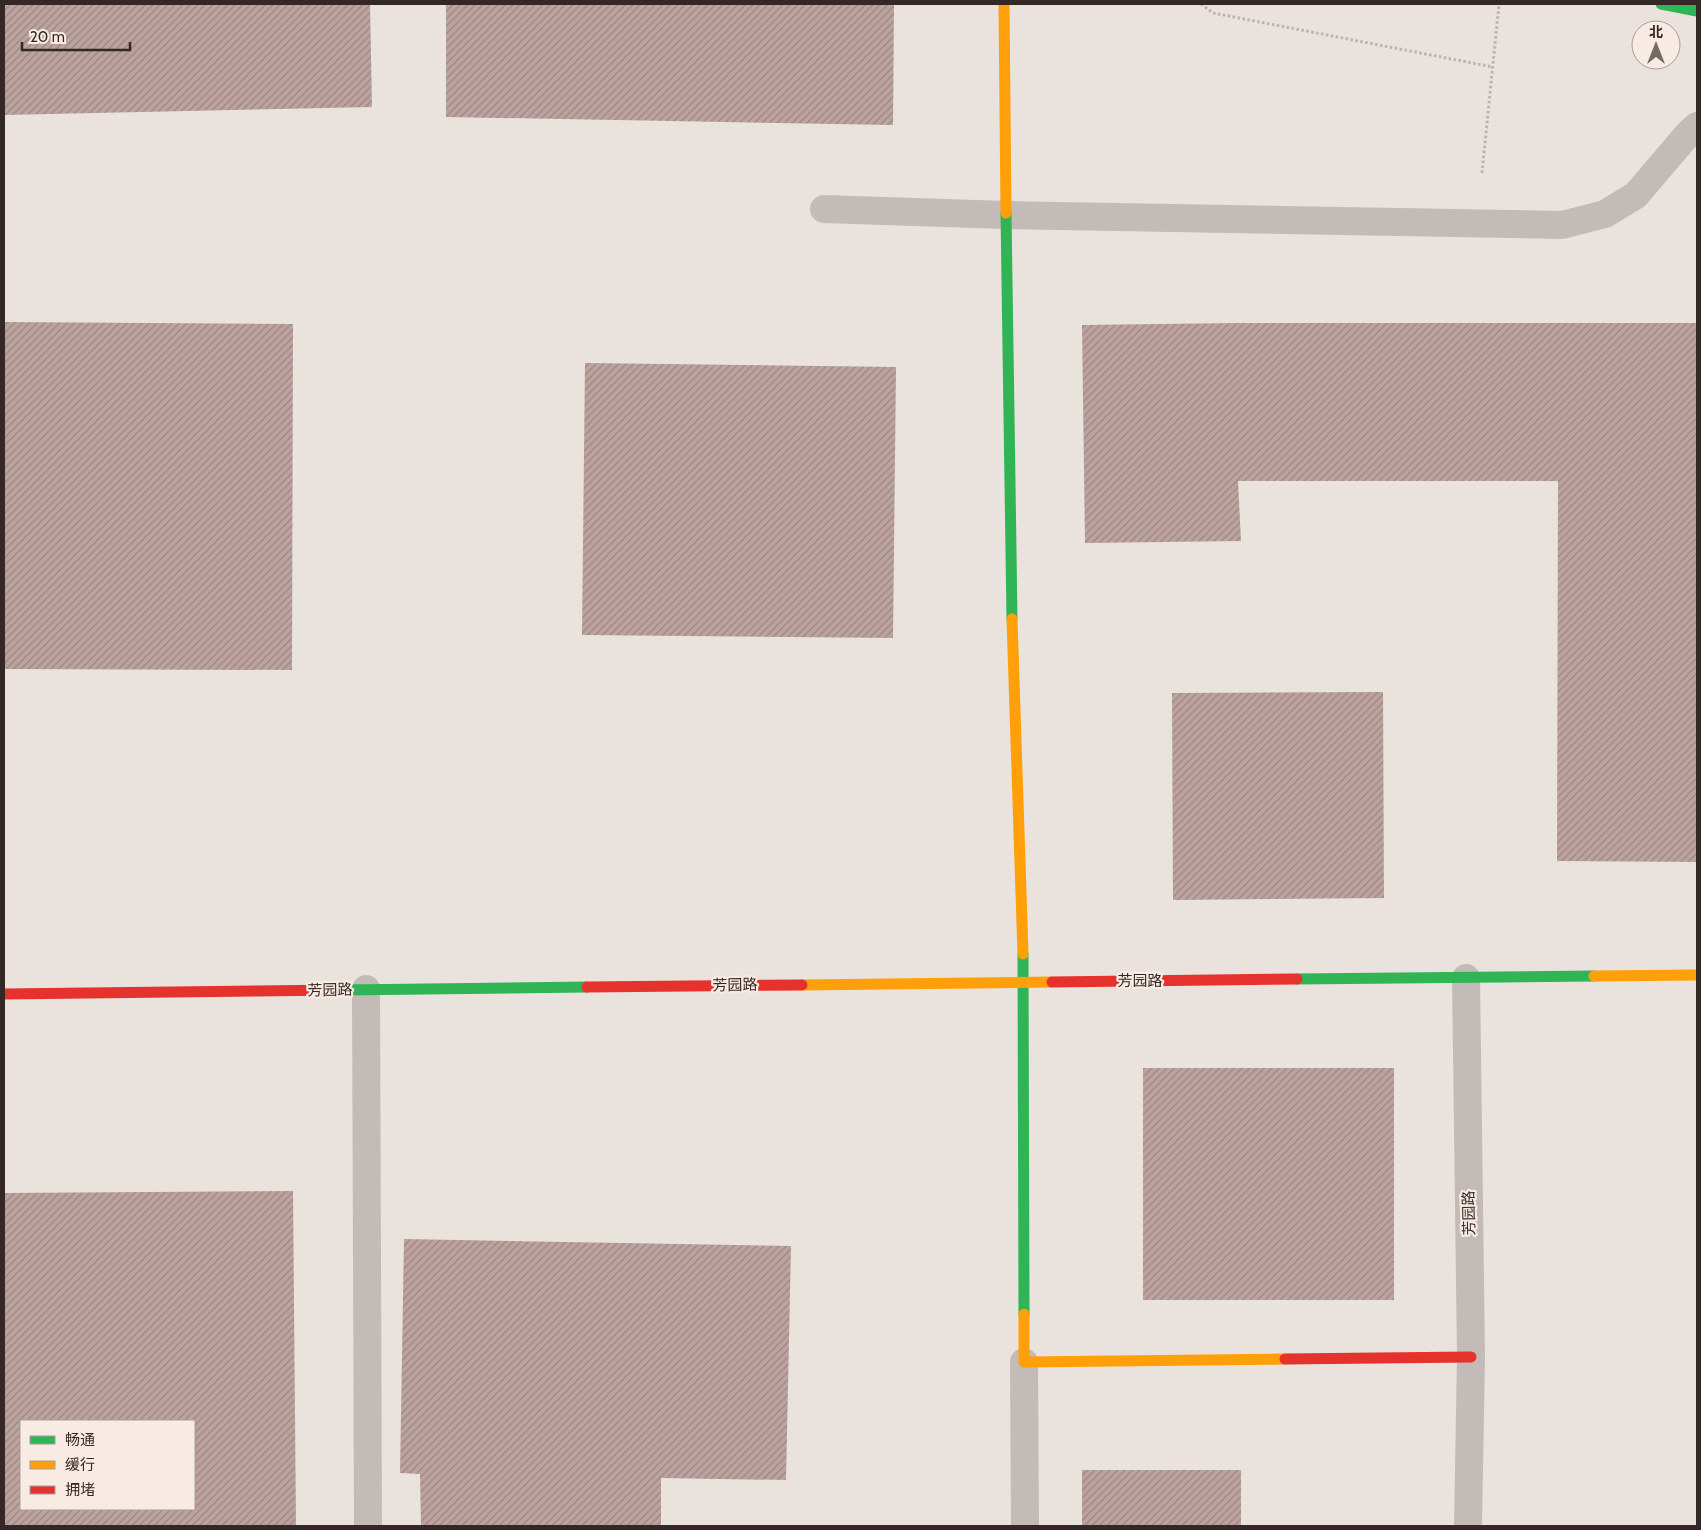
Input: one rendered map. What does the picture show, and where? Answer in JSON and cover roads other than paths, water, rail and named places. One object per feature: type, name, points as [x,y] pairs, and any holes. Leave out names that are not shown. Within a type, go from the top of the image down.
[{"type":"street","points":[[1004,4],[1013,641],[1024,982],[1026,1526]]},
{"type":"street","points":[[1661,4],[1697,11]]},
{"type":"street","points":[[824,209],[1006,215],[1562,225],[1605,214],[1636,195],[1697,126]]},
{"type":"street","name":"芳园路","points":[[4,994],[1697,975]]},
{"type":"street","name":"芳园路","points":[[1466,978],[1471,1357],[1468,1526]]},
{"type":"street","points":[[366,989],[368,1526]]},
{"type":"street","points":[[1024,1362],[1471,1357]]}]
